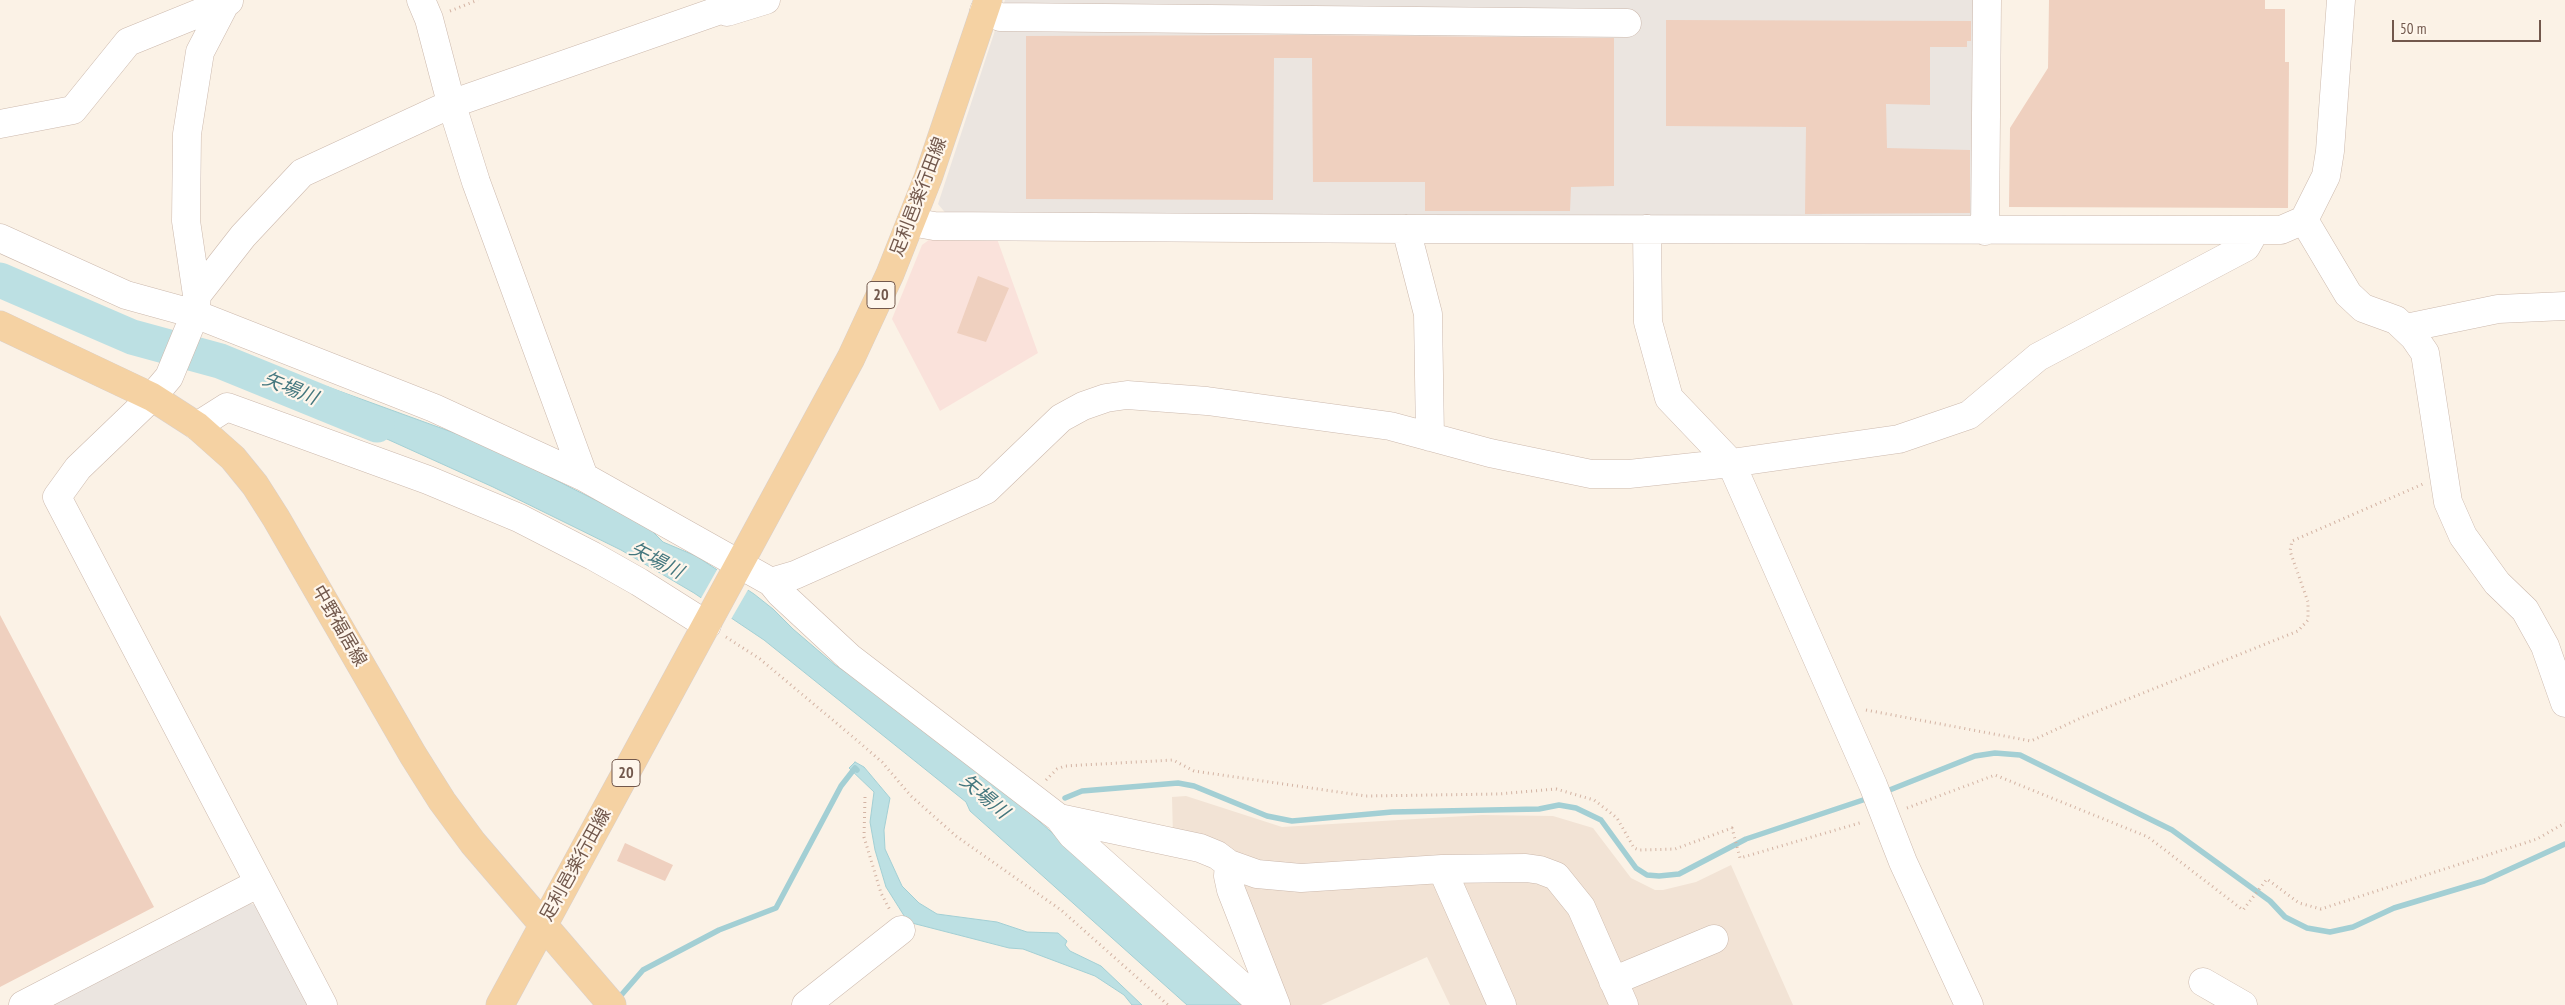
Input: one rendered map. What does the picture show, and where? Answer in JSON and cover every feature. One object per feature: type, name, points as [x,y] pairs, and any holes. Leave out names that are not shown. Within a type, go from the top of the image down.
[{"type":"main road","name":"足利邑楽行田線","points":[[738,569],[851,358],[890,274],[911,222],[957,94],[986,6]]},
{"type":"main road","name":"中野福居線","points":[[0,325],[161,387],[197,426],[233,458],[255,485],[413,755],[442,801],[473,843],[612,1005]]},
{"type":"main road","name":"20","points":[[713,627],[738,569]]},
{"type":"main road","name":"足利邑楽行田線","points":[[500,1005],[713,627]]},
{"type":"street","points":[[323,1005],[57,497],[78,468],[161,387],[194,312],[243,236],[302,173],[451,104],[725,4],[727,12],[766,0]]},
{"type":"street","points":[[1985,231],[1987,0]]},
{"type":"street","points":[[911,222],[934,226],[1406,229],[2281,230],[2304,220],[2326,176],[2330,150],[2341,0]]},
{"type":"street","points":[[0,124],[73,110],[128,42],[229,1]]},
{"type":"street","points":[[194,312],[186,221],[187,134],[200,52],[212,26],[229,1]]},
{"type":"street","points":[[986,6],[1000,17],[1627,23]]},
{"type":"street","points":[[425,9],[451,104],[476,182],[584,476]]},
{"type":"street","points":[[2304,220],[2348,294],[2363,308],[2396,320],[2406,328],[2425,353],[2448,502],[2463,536],[2497,583],[2525,610],[2545,646],[2565,702]]},
{"type":"street","points":[[1406,229],[1428,314],[1430,437]]},
{"type":"street","points":[[1648,229],[1648,322],[1669,398],[1731,463],[1969,1005]]},
{"type":"street","points":[[771,582],[795,575],[986,490],[1061,418],[1083,406],[1106,398],[1128,395],[1273,409],[1390,426],[1591,474],[1629,474],[1731,463],[1899,439],[1969,415],[2038,357],[2246,247],[2255,231]]},
{"type":"street","points":[[0,238],[126,295],[194,312],[434,408],[584,476],[738,569],[771,582],[780,593],[849,657],[1059,818],[1072,836],[1263,1005]]},
{"type":"street","points":[[2406,328],[2498,309],[2565,306]]},
{"type":"street","points":[[197,426],[227,407],[428,480],[519,518],[593,556],[713,627]]},
{"type":"street","points":[[1059,818],[1200,848],[1216,855],[1229,864],[1257,874],[1301,878],[1442,870],[1526,868],[1556,876],[1581,907],[1595,935],[1619,998],[1714,939]]},
{"type":"street","points":[[1229,864],[1228,876],[1231,890],[1276,1005]]},
{"type":"street","points":[[1442,870],[1502,1005]]},
{"type":"street","points":[[23,1005],[259,883]]},
{"type":"street","points":[[806,1005],[900,930]]},
{"type":"street","points":[[2203,982],[2243,1005]]},
{"type":"path","points":[[425,9],[478,0]]},
{"type":"path","points":[[1864,710],[2032,741],[2083,717],[2298,631],[2308,620],[2308,602],[2290,551],[2292,541],[2444,475]]},
{"type":"path","points":[[713,627],[760,659],[853,737],[882,762],[910,796],[956,836],[1061,910],[1168,1005]]},
{"type":"path","points":[[1029,796],[1057,769],[1065,766],[1173,760],[1194,771],[1366,796],[1498,794],[1556,789],[1594,800],[1612,814],[1634,848],[1639,850],[1675,849],[1732,828],[1740,858],[1994,776],[2148,837],[2243,910],[2267,879],[2299,903],[2321,909],[2538,839],[2565,823]]},
{"type":"path","points":[[865,797],[864,838],[870,863],[880,893],[900,930]]},
{"type":"shaded area","points":[[1005,0],[1979,0],[1975,213],[1964,220],[948,216],[938,204]]},
{"type":"shaded area","points":[[937,234],[996,236],[1038,353],[940,411],[892,319],[922,245]]},
{"type":"shaded area","points":[[1186,796],[1282,827],[1482,815],[1553,816],[1593,828],[1631,878],[1655,890],[1663,890],[1696,882],[1731,865],[1793,1005],[1450,1005],[1427,957],[1321,1005],[1277,1005],[1267,996],[1208,856],[1173,836],[1172,797]]},
{"type":"shaded area","points":[[240,901],[256,905],[308,1005],[38,1005]]},
{"type":"water","points":[[328,387],[482,443],[647,526],[663,542],[696,556],[754,594],[835,665],[861,682],[1030,813],[1244,1005],[1187,1005],[970,811],[966,802],[764,640],[694,593],[621,550],[493,487],[336,416]]},
{"type":"water","points":[[855,762],[864,767],[890,798],[884,830],[885,849],[902,886],[919,903],[937,914],[997,922],[1027,932],[1058,933],[1067,941],[1065,945],[1070,951],[1101,966],[1142,1005],[1132,1005],[1124,995],[1095,976],[1023,949],[1009,948],[908,922],[886,887],[875,850],[870,822],[874,792],[849,768]]},
{"type":"pier","points":[[718,568],[749,588],[730,621],[700,600]]},
{"type":"building","points":[[2049,0],[2265,0],[2265,9],[2285,9],[2285,62],[2289,62],[2288,208],[2009,207],[2010,128],[2048,68]]},
{"type":"building","points":[[1666,20],[1971,21],[1971,41],[1967,41],[1967,47],[1930,47],[1930,105],[1886,104],[1887,148],[1970,150],[1970,213],[1805,214],[1806,127],[1666,126]]},
{"type":"building","points":[[1298,35],[1614,38],[1614,186],[1571,187],[1570,211],[1425,211],[1425,182],[1313,182],[1312,58],[1274,58],[1273,200],[1026,199],[1026,36]]},
{"type":"building","points":[[978,276],[1009,288],[986,342],[957,333]]},
{"type":"building","points":[[0,615],[154,907],[0,987]]},
{"type":"building","points":[[625,843],[673,865],[665,881],[617,861]]},
{"type":"waterway","name":"矢場川","points":[[0,280],[132,337],[220,361],[377,425]]},
{"type":"waterway","points":[[1882,793],[1975,756],[1995,753],[2020,755],[2172,830],[2270,901],[2285,917],[2307,928],[2330,932],[2353,927],[2394,908],[2484,881],[2565,844]]},
{"type":"waterway","points":[[617,1000],[643,970],[719,930],[776,908],[841,786],[855,768],[857,770]]},
{"type":"waterway","points":[[1065,798],[1082,791],[1178,783],[1194,786],[1267,816],[1292,821],[1392,812],[1539,809],[1559,805],[1576,808],[1601,820],[1636,868],[1647,875],[1659,876],[1679,874],[1746,839],[1869,798]]}]
